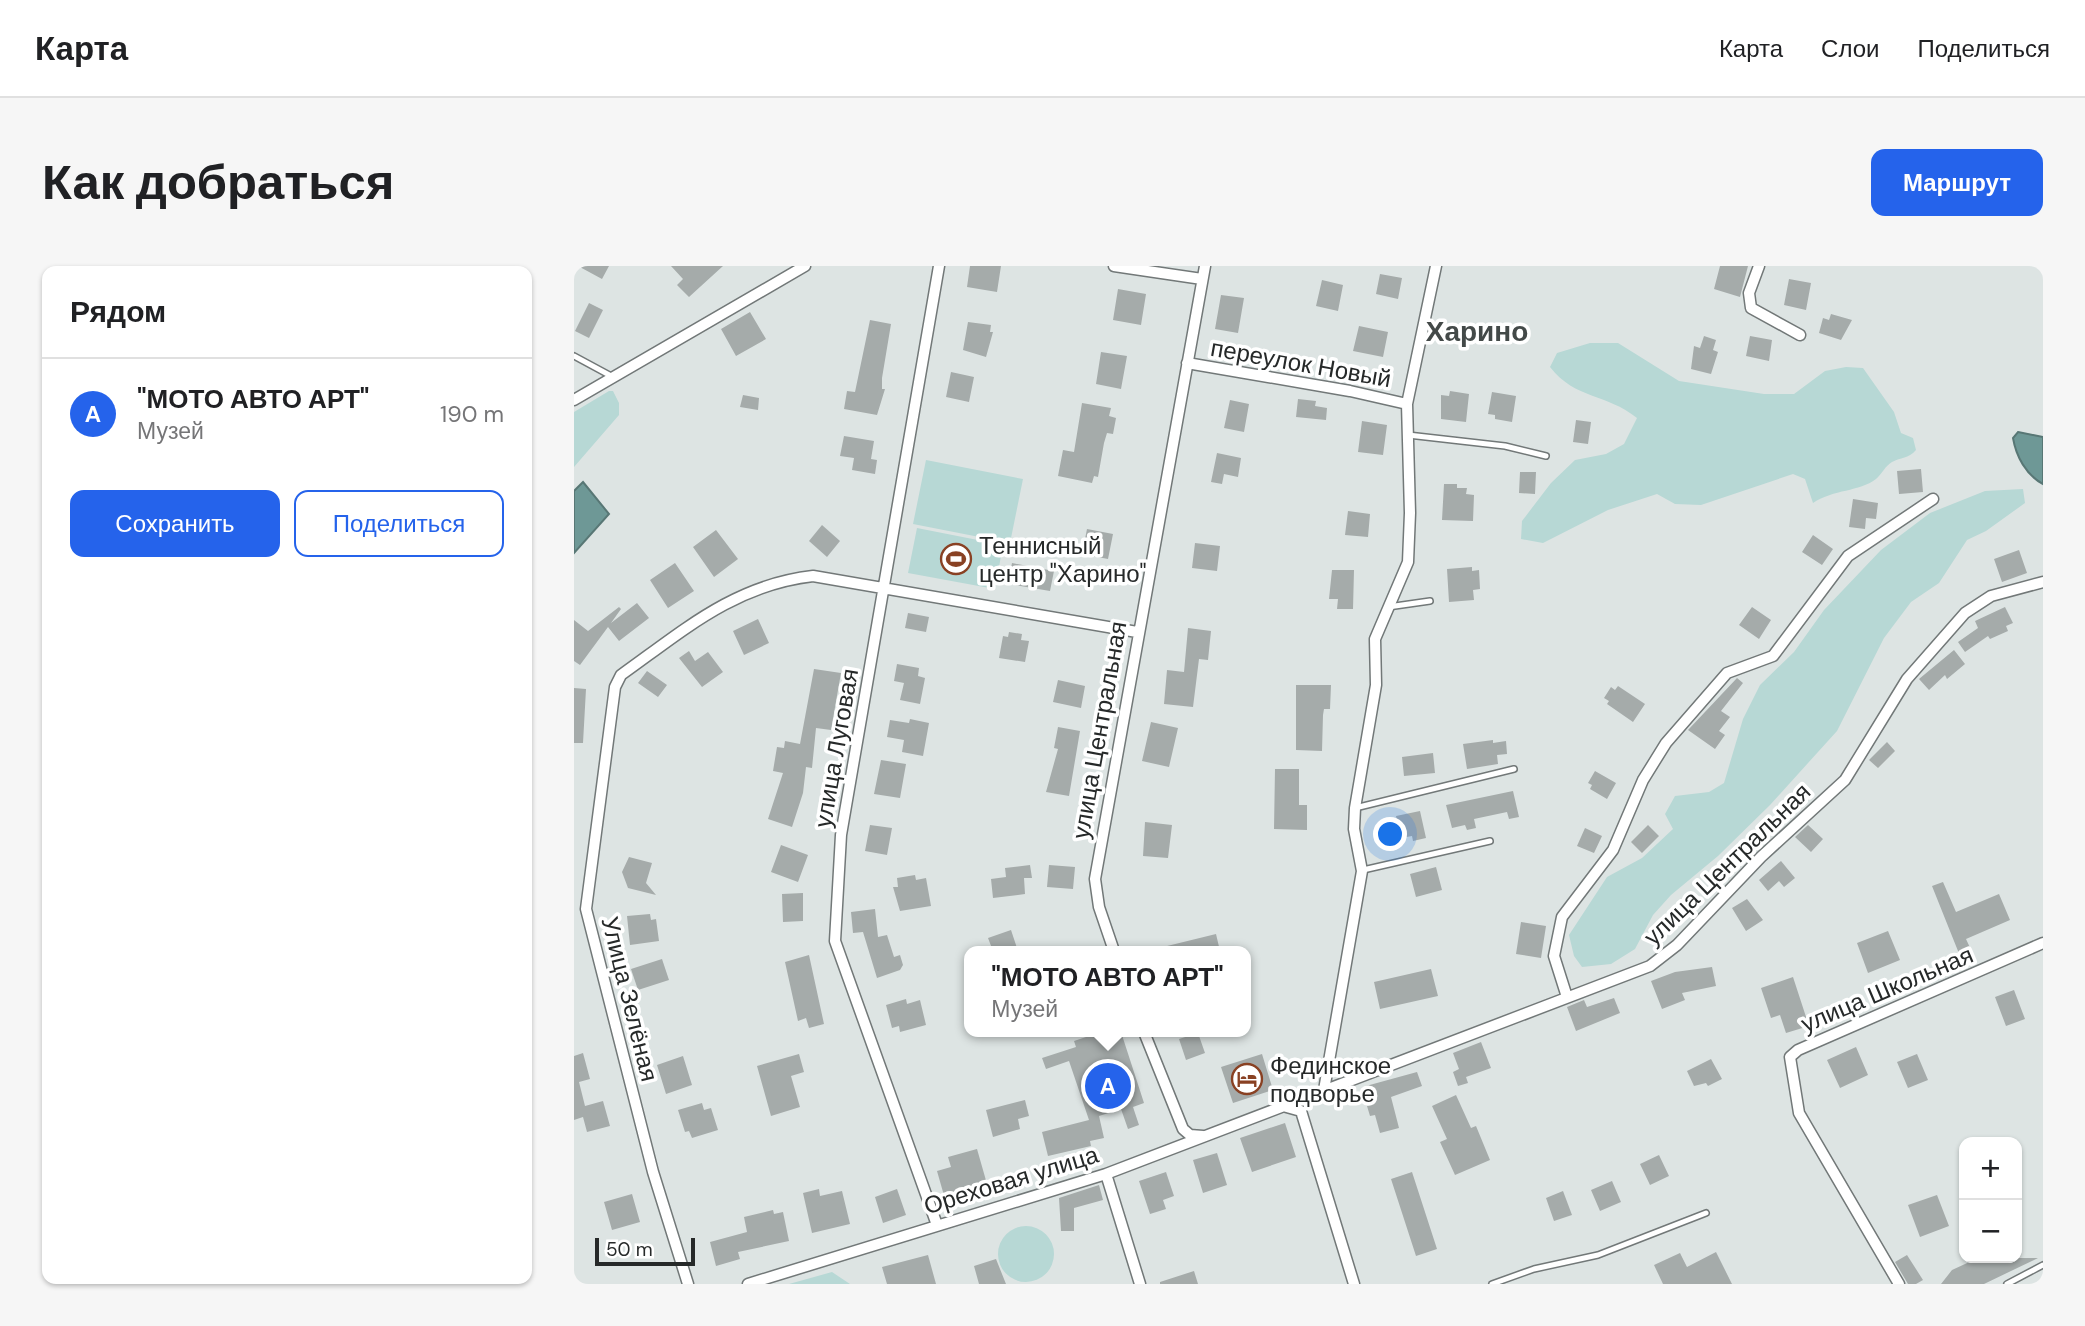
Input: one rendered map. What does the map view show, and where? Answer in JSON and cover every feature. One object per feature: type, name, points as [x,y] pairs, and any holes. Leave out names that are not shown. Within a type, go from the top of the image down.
[{"type":"street","points":[[574,400],[805,266]]},
{"type":"street","name":"улица Луговая","points":[[937,1225],[835,941],[841,835],[939,266]]},
{"type":"street","points":[[1116,266],[1202,279]]},
{"type":"street","name":"улица Центральная","points":[[1112,946],[1099,907],[1095,879],[1137,632],[1205,266]]},
{"type":"street","points":[[1324,1090],[1362,871],[1354,829],[1355,808],[1376,685],[1374,639],[1408,562],[1407,404],[1436,266]]},
{"type":"street","points":[[1759,266],[1749,293],[1751,308],[1800,335]]},
{"type":"street","name":"переулок Новый","points":[[1187,363],[1350,391],[1407,404]]},
{"type":"street","points":[[1567,997],[1554,956],[1562,917],[1613,850],[1643,780],[1666,743],[1727,673],[1773,656],[1848,556],[1933,499]]},
{"type":"street","name":"Улица Зелёная","points":[[688,1284],[653,1172],[586,909],[615,687],[621,675],[719,605],[768,584],[813,576],[1137,632]]},
{"type":"street","name":"улица Центральная","points":[[1282,1106],[1644,969],[1666,955],[1761,857],[1845,780],[1907,679],[1965,613],[1991,596],[2043,582]]},
{"type":"street","name":"улица Школьная","points":[[1899,1284],[1801,1116],[1790,1057],[1798,1050],[2043,943]]},
{"type":"street","points":[[1146,1037],[1183,1129],[1190,1135],[1203,1136]]},
{"type":"street","points":[[1282,1106],[1294,1106],[1301,1111],[1354,1284]]},
{"type":"street","name":"Ореховая улица","points":[[748,1284],[1107,1174],[1282,1106]]},
{"type":"street","points":[[1107,1174],[1140,1284]]},
{"type":"lane","points":[[574,356],[613,377]]},
{"type":"lane","points":[[1408,435],[1505,446],[1546,456]]},
{"type":"lane","points":[[1386,607],[1430,601]]},
{"type":"lane","points":[[1355,808],[1514,769]]},
{"type":"lane","points":[[1362,871],[1490,841]]},
{"type":"lane","points":[[1492,1284],[1534,1269],[1598,1255],[1706,1213]]},
{"type":"lane","points":[[2007,1284],[2043,1265]]},
{"type":"shaded area","points":[[1590,343],[1618,343],[1679,381],[1764,394],[1794,394],[1825,371],[1846,367],[1863,368],[1894,412],[1901,433],[1913,438],[1916,450],[1895,460],[1869,483],[1829,495],[1813,503],[1805,479],[1793,474],[1701,505],[1675,504],[1657,494],[1608,510],[1543,543],[1521,539],[1522,521],[1551,483],[1575,460],[1606,454],[1624,444],[1637,418],[1614,404],[1570,385],[1550,367],[1557,353]]},
{"type":"shaded area","points":[[613,391],[619,403],[619,415],[574,467],[574,412]]},
{"type":"shaded area","points":[[2018,432],[2043,437],[2043,484],[2032,476],[2019,458],[2013,438]]},
{"type":"shaded area","points":[[926,460],[1023,479],[1010,543],[913,524]]},
{"type":"shaded area","points":[[583,482],[609,514],[574,553],[574,491]]},
{"type":"shaded area","points":[[2023,489],[2025,503],[1986,531],[1967,540],[1939,583],[1911,602],[1884,638],[1837,731],[1770,805],[1718,856],[1671,895],[1653,915],[1635,949],[1611,964],[1582,967],[1574,956],[1569,935],[1607,877],[1642,858],[1673,829],[1665,814],[1675,796],[1709,792],[1724,783],[1743,719],[1760,685],[1794,652],[1824,610],[1881,550],[1930,513],[1985,491]]},
{"type":"shaded area","name":"Теннисный центр \"Харино\"","points":[[917,528],[1003,545],[995,589],[908,573]]},
{"type":"shaded area","points":[[1020,1226],[1032,1226],[1042,1230],[1050,1238],[1054,1254],[1050,1270],[1042,1278],[1032,1282],[1020,1282],[1010,1278],[1002,1270],[998,1260],[998,1248],[1002,1238],[1010,1230]]},
{"type":"shaded area","points":[[832,1272],[850,1284],[789,1284]]},
{"type":"building","points":[[578,266],[609,266],[602,279]]},
{"type":"building","points":[[671,266],[723,266],[689,297],[677,285],[683,279]]},
{"type":"building","points":[[970,266],[1001,266],[997,292],[967,287]]},
{"type":"building","points":[[1720,266],[1748,266],[1740,297],[1714,289]]},
{"type":"building","points":[[1380,274],[1402,278],[1398,299],[1376,294]]},
{"type":"building","points":[[1789,279],[1811,283],[1806,310],[1784,305]]},
{"type":"building","points":[[1322,280],[1343,285],[1338,311],[1316,306]]},
{"type":"building","points":[[1118,289],[1146,294],[1141,325],[1113,320]]},
{"type":"building","points":[[1221,295],[1244,298],[1238,333],[1215,329]]},
{"type":"building","points":[[589,303],[603,310],[589,338],[575,331]]},
{"type":"building","points":[[750,312],[766,339],[736,356],[721,329]]},
{"type":"building","points":[[1831,314],[1852,320],[1841,340],[1819,333],[1823,318],[1829,320]]},
{"type":"building","points":[[870,320],[891,324],[882,378],[882,389],[885,389],[877,415],[844,409],[847,391],[855,392]]},
{"type":"building","points":[[968,322],[991,325],[990,332],[993,332],[986,357],[963,350]]},
{"type":"building","points":[[1359,326],[1388,332],[1383,357],[1353,351]]},
{"type":"building","points":[[1704,336],[1716,340],[1713,350],[1718,352],[1711,374],[1691,369],[1694,346],[1700,348]]},
{"type":"building","points":[[1750,336],[1772,340],[1769,361],[1746,356]]},
{"type":"building","points":[[1101,352],[1127,356],[1121,389],[1096,384]]},
{"type":"building","points":[[951,372],[974,377],[969,402],[946,397]]},
{"type":"building","points":[[1450,391],[1469,394],[1466,422],[1441,419],[1441,395],[1449,396]]},
{"type":"building","points":[[1492,392],[1516,396],[1512,422],[1495,419],[1495,415],[1488,414]]},
{"type":"building","points":[[743,395],[759,398],[758,410],[740,407]]},
{"type":"building","points":[[1298,399],[1316,401],[1315,406],[1327,408],[1326,420],[1296,417]]},
{"type":"building","points":[[1230,400],[1249,404],[1244,432],[1224,428]]},
{"type":"building","points":[[1082,403],[1111,408],[1109,416],[1116,418],[1113,434],[1107,433],[1098,477],[1094,476],[1092,483],[1058,476],[1063,450],[1074,452]]},
{"type":"building","points":[[1576,420],[1591,422],[1588,444],[1573,442]]},
{"type":"building","points":[[1362,421],[1387,425],[1383,455],[1358,452]]},
{"type":"building","points":[[844,436],[874,441],[871,459],[877,460],[875,474],[852,470],[854,458],[840,456]]},
{"type":"building","points":[[1217,453],[1241,458],[1238,477],[1224,474],[1222,484],[1211,482]]},
{"type":"building","points":[[1921,469],[1923,492],[1899,494],[1897,471]]},
{"type":"building","points":[[1520,472],[1536,472],[1535,494],[1519,493]]},
{"type":"building","points":[[1444,484],[1457,484],[1457,488],[1467,488],[1466,494],[1474,495],[1473,521],[1442,520]]},
{"type":"building","points":[[1853,499],[1878,503],[1876,519],[1866,518],[1865,529],[1849,527]]},
{"type":"building","points":[[1348,511],[1370,514],[1368,537],[1345,535]]},
{"type":"building","points":[[822,525],[840,541],[827,557],[809,541]]},
{"type":"building","points":[[1087,529],[1113,534],[1108,559],[1082,554]]},
{"type":"building","points":[[716,530],[738,559],[714,577],[693,547]]},
{"type":"building","points":[[1813,535],[1833,549],[1822,565],[1802,552]]},
{"type":"building","points":[[1195,543],[1220,546],[1217,571],[1192,568]]},
{"type":"building","points":[[2019,550],[2027,573],[2002,582],[1994,559]]},
{"type":"building","points":[[675,563],[694,591],[668,608],[650,580]]},
{"type":"building","points":[[1012,563],[1054,571],[1050,591],[1008,584]]},
{"type":"building","points":[[1472,567],[1472,571],[1479,570],[1480,589],[1473,590],[1474,600],[1449,602],[1447,569]]},
{"type":"building","points":[[1332,570],[1354,570],[1353,609],[1337,609],[1338,599],[1329,599]]},
{"type":"building","points":[[637,603],[649,618],[619,641],[608,627],[580,665],[574,661],[574,620],[588,631],[619,607],[621,609],[611,623]]},
{"type":"building","points":[[1752,607],[1771,620],[1759,639],[1739,625]]},
{"type":"building","points":[[2005,607],[2013,623],[2006,626],[2008,631],[1990,639],[1988,636],[1965,652],[1958,642],[1978,628],[1975,621]]},
{"type":"building","points":[[908,613],[929,617],[926,632],[905,628]]},
{"type":"building","points":[[758,619],[769,643],[744,655],[733,631]]},
{"type":"building","points":[[1188,628],[1211,631],[1208,660],[1199,659],[1193,707],[1164,704],[1167,670],[1184,672]]},
{"type":"building","points":[[1009,632],[1022,634],[1021,640],[1029,641],[1025,662],[999,658],[1003,636],[1008,637]]},
{"type":"building","points":[[1954,650],[1965,664],[1947,679],[1945,675],[1929,690],[1919,679]]},
{"type":"building","points":[[689,651],[695,661],[708,652],[723,672],[702,687],[679,658]]},
{"type":"building","points":[[897,664],[919,668],[918,676],[925,678],[920,704],[900,700],[904,683],[894,681]]},
{"type":"building","points":[[814,669],[841,673],[831,730],[816,728],[812,768],[806,767],[803,793],[792,827],[768,819],[783,773],[773,771],[777,747],[784,748],[785,741],[800,744]]},
{"type":"building","points":[[647,671],[667,685],[658,697],[638,683]]},
{"type":"building","points":[[1737,678],[1743,683],[1721,711],[1730,717],[1719,731],[1725,735],[1715,749],[1688,730]]},
{"type":"building","points":[[1058,680],[1085,686],[1081,708],[1053,702]]},
{"type":"building","points":[[1296,685],[1331,685],[1330,709],[1324,709],[1323,715],[1322,751],[1296,750]]},
{"type":"building","points":[[1618,686],[1645,704],[1633,722],[1607,704],[1609,701],[1604,698],[1611,687],[1615,690]]},
{"type":"building","points":[[574,688],[586,689],[583,743],[574,743]]},
{"type":"building","points":[[910,719],[929,723],[923,756],[902,752],[904,740],[887,737],[890,720],[909,723]]},
{"type":"building","points":[[1151,722],[1178,728],[1169,767],[1142,761]]},
{"type":"building","points":[[1058,727],[1080,731],[1069,796],[1046,792],[1058,749],[1054,748]]},
{"type":"building","points":[[1493,740],[1493,743],[1506,741],[1507,754],[1497,755],[1498,764],[1467,769],[1463,744]]},
{"type":"building","points":[[1887,742],[1895,751],[1878,768],[1869,760]]},
{"type":"building","points":[[1433,753],[1435,773],[1404,776],[1402,757]]},
{"type":"building","points":[[881,760],[906,764],[900,798],[874,794]]},
{"type":"building","points":[[1275,769],[1299,769],[1299,805],[1307,805],[1307,830],[1274,829]]},
{"type":"building","points":[[1595,771],[1616,783],[1607,799],[1590,789],[1592,785],[1588,783]]},
{"type":"building","points":[[1513,791],[1519,817],[1509,819],[1507,812],[1474,819],[1476,828],[1467,830],[1465,825],[1452,828],[1446,805]]},
{"type":"building","points":[[1420,811],[1426,838],[1413,841],[1412,836],[1401,838],[1396,816]]},
{"type":"building","points":[[1145,822],[1172,825],[1168,858],[1143,856]]},
{"type":"building","points":[[870,825],[892,828],[887,855],[865,851]]},
{"type":"building","points":[[1648,825],[1659,836],[1642,853],[1631,842]]},
{"type":"building","points":[[1808,825],[1823,839],[1811,852],[1795,837]]},
{"type":"building","points":[[1585,828],[1602,836],[1594,853],[1577,846]]},
{"type":"building","points":[[781,845],[808,855],[798,882],[771,872]]},
{"type":"building","points":[[629,857],[652,863],[646,883],[656,895],[628,888],[622,872]]},
{"type":"building","points":[[1781,861],[1795,878],[1784,887],[1779,881],[1768,891],[1759,880]]},
{"type":"building","points":[[1030,865],[1032,878],[1024,878],[1025,894],[993,898],[991,879],[1006,877],[1005,868]]},
{"type":"building","points":[[1049,865],[1075,867],[1073,889],[1047,887]]},
{"type":"building","points":[[1436,867],[1442,890],[1416,897],[1410,874]]},
{"type":"building","points":[[915,875],[916,880],[926,878],[931,906],[900,911],[893,887],[898,887],[897,878]]},
{"type":"building","points":[[1943,882],[1956,912],[1999,894],[2010,920],[1966,939],[1972,952],[1960,956],[1932,886]]},
{"type":"building","points":[[803,893],[803,921],[783,922],[782,894]]},
{"type":"building","points":[[1747,899],[1763,920],[1746,931],[1732,908]]},
{"type":"building","points":[[875,909],[878,937],[887,935],[894,957],[900,955],[903,965],[900,970],[877,978],[863,932],[853,933],[851,912]]},
{"type":"building","points":[[650,914],[651,920],[656,919],[659,941],[630,945],[627,916]]},
{"type":"building","points":[[1521,922],[1546,926],[1541,958],[1516,954]]},
{"type":"building","points":[[1011,930],[1016,946],[991,946],[988,938]]},
{"type":"building","points":[[1888,931],[1900,960],[1868,973],[1857,943]]},
{"type":"building","points":[[1216,934],[1219,946],[1167,946]]},
{"type":"building","points":[[809,955],[824,1024],[809,1028],[806,1018],[798,1021],[785,962]]},
{"type":"building","points":[[662,959],[669,980],[638,990],[631,969]]},
{"type":"building","points":[[1712,967],[1716,986],[1682,993],[1685,1000],[1662,1009],[1651,981],[1675,972]]},
{"type":"building","points":[[1431,969],[1438,996],[1380,1009],[1374,982]]},
{"type":"building","points":[[1793,977],[1809,1026],[1786,1033],[1780,1015],[1771,1018],[1761,988]]},
{"type":"building","points":[[2014,990],[2025,1019],[2006,1026],[1995,997]]},
{"type":"building","points":[[1614,998],[1620,1013],[1576,1031],[1567,1007],[1584,1000],[1587,1007]]},
{"type":"building","points":[[906,999],[907,1004],[920,1000],[926,1025],[900,1032],[899,1026],[892,1028],[886,1005]]},
{"type":"building","points":[[1086,1037],[1123,1037],[1144,1103],[1133,1107],[1139,1125],[1128,1129],[1121,1109],[1099,1116],[1104,1138],[1090,1141],[1091,1146],[1048,1156],[1042,1132],[1089,1120],[1069,1061],[1046,1069],[1042,1058],[1076,1047],[1074,1041]]},
{"type":"building","points":[[1199,1037],[1205,1053],[1186,1060],[1179,1039]]},
{"type":"building","points":[[1481,1042],[1491,1068],[1466,1077],[1468,1083],[1458,1086],[1453,1072],[1459,1069],[1453,1053]]},
{"type":"building","points":[[1856,1047],[1868,1075],[1840,1088],[1827,1060]]},
{"type":"building","points":[[583,1053],[590,1079],[579,1082],[585,1106],[603,1101],[610,1126],[587,1132],[583,1117],[574,1120],[574,1056]]},
{"type":"building","points":[[799,1054],[804,1072],[791,1076],[800,1107],[771,1116],[757,1066]]},
{"type":"building","name":"Фединское подворье","points":[[1262,1054],[1273,1090],[1233,1103],[1221,1067]]},
{"type":"building","points":[[1917,1054],[1928,1080],[1908,1088],[1897,1062]]},
{"type":"building","points":[[683,1056],[692,1085],[666,1094],[657,1065]]},
{"type":"building","points":[[1711,1059],[1722,1079],[1708,1086],[1706,1083],[1694,1086],[1687,1071]]},
{"type":"building","points":[[1417,1072],[1422,1086],[1391,1097],[1399,1128],[1380,1133],[1375,1115],[1370,1116],[1367,1106],[1371,1105],[1366,1086]]},
{"type":"building","points":[[1456,1095],[1471,1128],[1476,1126],[1490,1160],[1455,1175],[1440,1142],[1447,1139],[1432,1106]]},
{"type":"building","points":[[1025,1100],[1029,1116],[1018,1119],[1020,1129],[993,1137],[986,1110]]},
{"type":"building","points":[[702,1103],[704,1110],[711,1108],[718,1130],[692,1138],[689,1131],[685,1132],[678,1110]]},
{"type":"building","points":[[1285,1123],[1296,1157],[1252,1172],[1240,1138]]},
{"type":"building","points":[[977,1149],[987,1184],[960,1191],[963,1201],[947,1206],[937,1171],[951,1167],[948,1157]]},
{"type":"building","points":[[1217,1153],[1227,1185],[1203,1193],[1193,1160]]},
{"type":"building","points":[[1659,1155],[1669,1176],[1650,1185],[1640,1164]]},
{"type":"building","points":[[1166,1172],[1174,1196],[1163,1200],[1166,1209],[1150,1214],[1139,1181]]},
{"type":"building","points":[[1412,1172],[1437,1249],[1416,1256],[1391,1179]]},
{"type":"building","points":[[1612,1181],[1621,1202],[1600,1211],[1591,1190]]},
{"type":"building","points":[[1099,1185],[1103,1200],[1074,1208],[1074,1231],[1061,1231],[1059,1198]]},
{"type":"building","points":[[819,1189],[820,1196],[842,1191],[850,1224],[812,1233],[803,1193]]},
{"type":"building","points":[[897,1189],[906,1215],[883,1223],[875,1197]]},
{"type":"building","points":[[1563,1191],[1572,1215],[1554,1221],[1546,1198]]},
{"type":"building","points":[[632,1194],[640,1222],[612,1230],[604,1202]]},
{"type":"building","points":[[1937,1195],[1949,1226],[1920,1237],[1908,1205]]},
{"type":"building","points":[[773,1210],[774,1214],[783,1212],[789,1241],[738,1252],[740,1259],[716,1266],[710,1242],[747,1232],[744,1217]]},
{"type":"building","points":[[1716,1252],[1732,1284],[1663,1284],[1654,1265],[1680,1253],[1687,1267]]},
{"type":"building","points":[[928,1255],[936,1284],[887,1284],[882,1267]]},
{"type":"building","points":[[1907,1255],[1923,1280],[1916,1284],[1908,1284],[1895,1262]]},
{"type":"building","points":[[2022,1258],[2038,1258],[1984,1284],[1941,1284],[1952,1270],[1967,1263],[2022,1263]]},
{"type":"building","points":[[996,1259],[1006,1284],[979,1284],[974,1266]]},
{"type":"building","points":[[1194,1271],[1198,1284],[1160,1284],[1160,1282]]},
{"type":"place","name":"Теннисный центр \"Харино\"","points":[[956,559]]},
{"type":"place","name":"Фединское подворье","points":[[1247,1079]]},
{"type":"place","name":"\"МОТО АВТО АРТ\"","points":[[1108,1086]]},
{"type":"district","name":"Харино","points":[[1477,331]]}]
